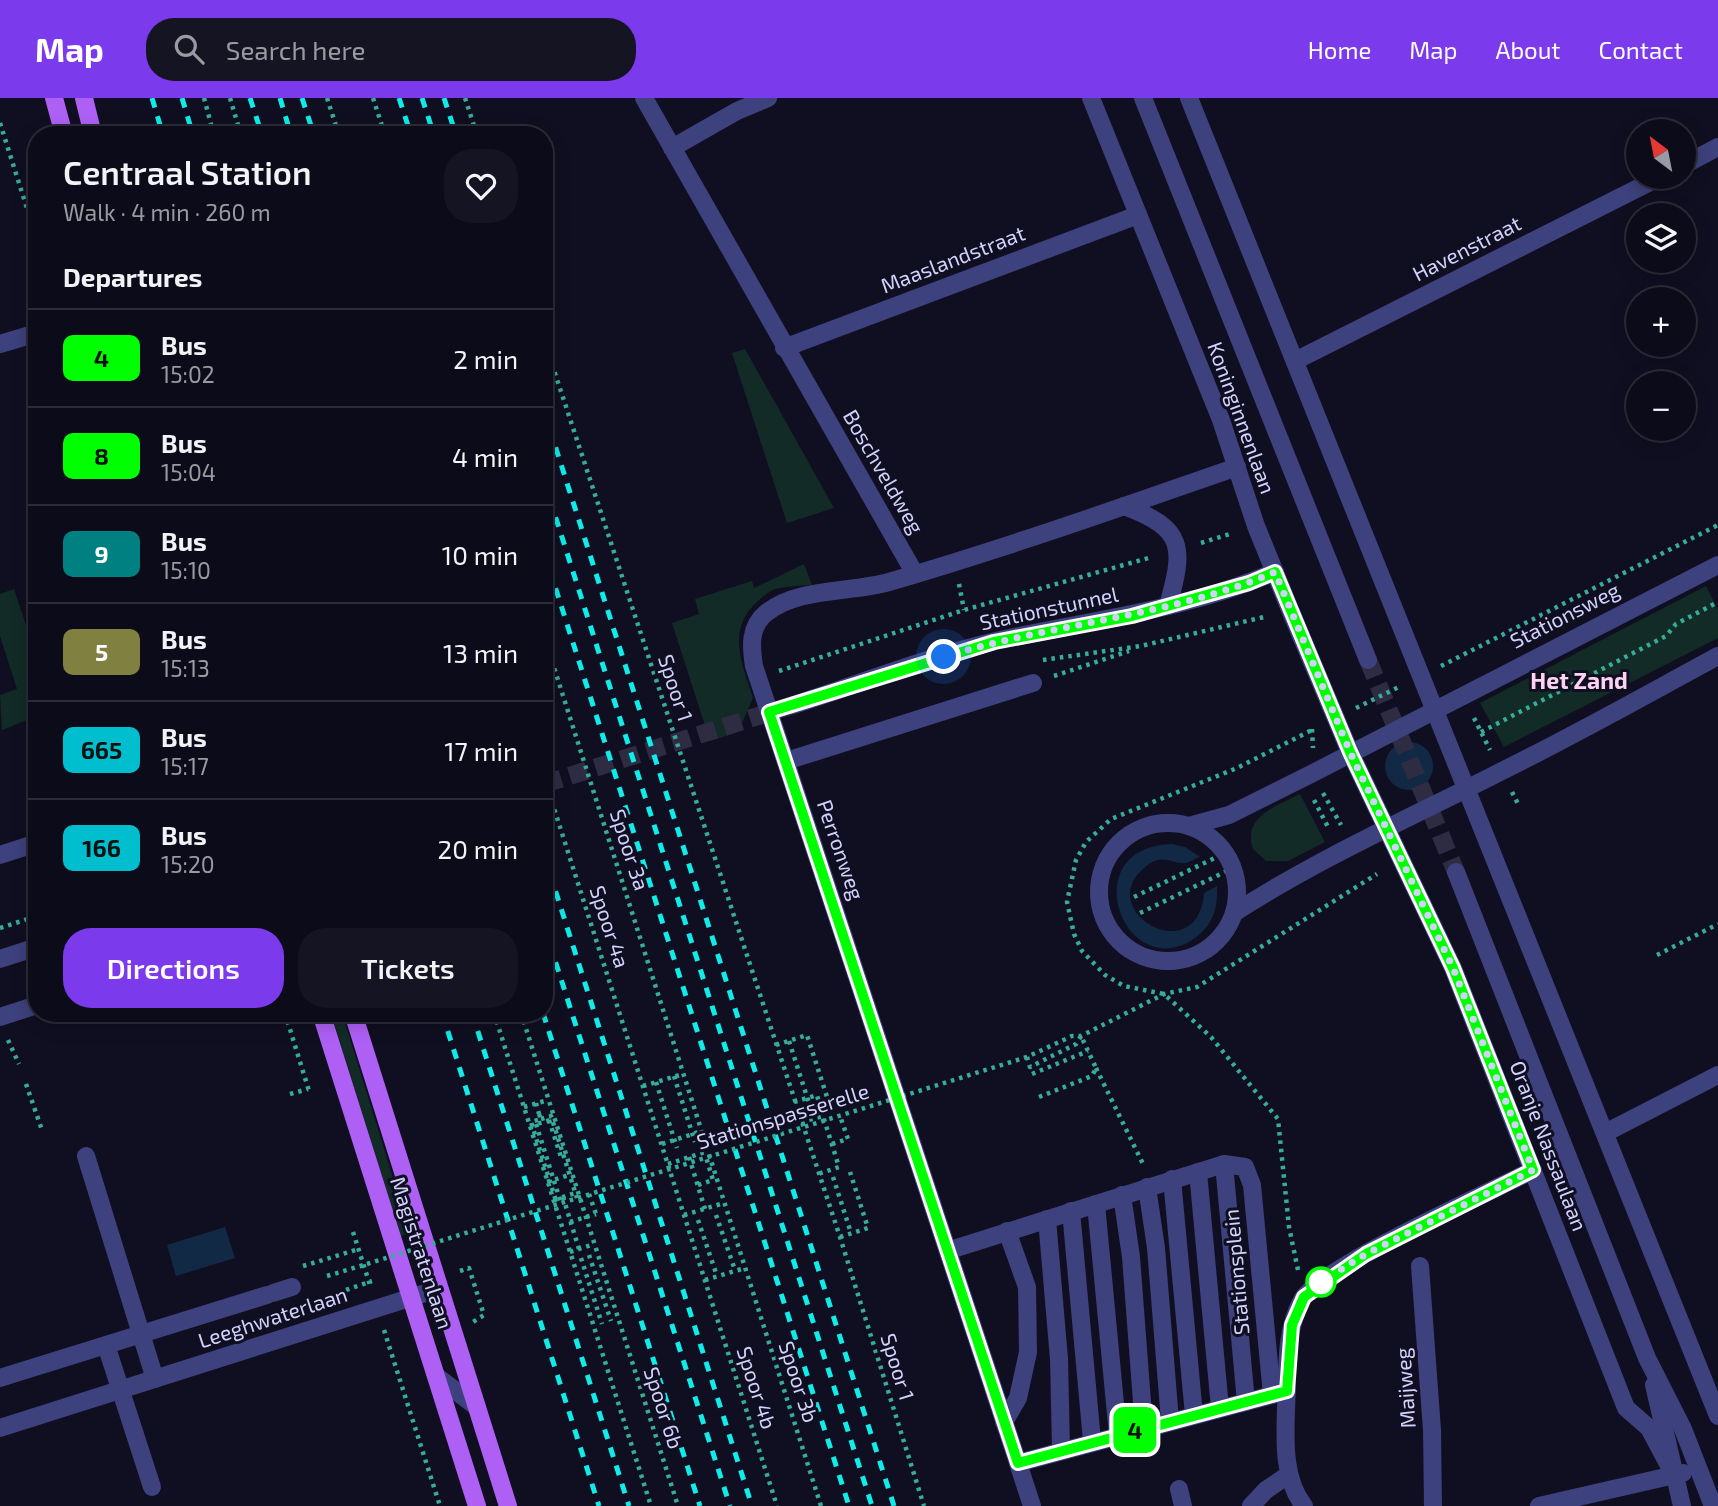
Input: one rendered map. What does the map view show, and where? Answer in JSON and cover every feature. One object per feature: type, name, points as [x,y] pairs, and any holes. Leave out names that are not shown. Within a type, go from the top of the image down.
[{"type":"main road","points":[[54,98],[62,126]]},
{"type":"main road","points":[[84,98],[91,126]]},
{"type":"main road","name":"Magistratenlaan","points":[[324,1022],[477,1506]]},
{"type":"main road","name":"Magistratenlaan","points":[[356,1022],[508,1506]]},
{"type":"street","name":"Boschveldweg","points":[[644,98],[915,574]]},
{"type":"street","points":[[672,148],[737,111],[768,98]]},
{"type":"street","name":"Koninginnenlaan","points":[[1091,98],[1221,420],[1256,526],[1350,752]]},
{"type":"street","name":"Koninginnenlaan","points":[[1143,98],[1368,660]]},
{"type":"street","points":[[1189,98],[1718,1416]]},
{"type":"street","points":[[1696,159],[1718,147]]},
{"type":"street","name":"Havenstraat","points":[[1295,361],[1636,189]]},
{"type":"street","name":"Maaslandstraat","points":[[785,348],[1138,215]]},
{"type":"street","points":[[0,344],[28,335]]},
{"type":"street","points":[[915,574],[1237,467]]},
{"type":"street","points":[[1125,506],[1160,522],[1179,550],[1180,564],[1168,606]]},
{"type":"street","name":"Stationsweg","points":[[1350,752],[1718,565]]},
{"type":"street","name":"Stationstunnel","points":[[793,705],[994,642],[1168,606],[1249,583],[1275,572]]},
{"type":"street","name":"Perronweg","points":[[915,574],[885,583],[783,602],[764,614],[753,632],[751,648],[754,666],[950,1250]]},
{"type":"street","points":[[1234,913],[1277,885],[1346,848],[1501,772],[1718,656]]},
{"type":"street","points":[[786,761],[1033,682]]},
{"type":"street","points":[[1189,826],[1208,835],[1229,860],[1237,892],[1234,913],[1223,934],[1207,950],[1185,959],[1163,961],[1138,955],[1119,940],[1105,920],[1099,896],[1102,871],[1114,849],[1133,833],[1156,824],[1189,826],[1229,815],[1350,752]]},
{"type":"street","name":"Oranje Nassaulaan","points":[[1350,752],[1453,968],[1626,1408],[1649,1427],[1674,1475]]},
{"type":"street","points":[[0,855],[28,846]]},
{"type":"street","name":"Oranje Nassaulaan","points":[[1456,872],[1647,1358],[1683,1429],[1713,1506]]},
{"type":"street","points":[[0,959],[28,950]]},
{"type":"street","points":[[2,1025],[28,1010]]},
{"type":"street","points":[[1605,1133],[1718,1075]]},
{"type":"street","points":[[86,1156],[155,1379]]},
{"type":"street","points":[[1032,1506],[950,1250],[1224,1164]]},
{"type":"street","name":"Stationsplein","points":[[1246,1402],[1224,1164],[1245,1167],[1252,1185],[1288,1475],[1304,1506]]},
{"type":"street","points":[[1304,1297],[1366,1254],[1533,1170]]},
{"type":"street","name":"Stationsplein","points":[[1198,1172],[1220,1408]]},
{"type":"street","points":[[1172,1180],[1194,1415]]},
{"type":"street","points":[[1147,1188],[1156,1248],[1170,1421]]},
{"type":"street","points":[[1122,1195],[1130,1257],[1144,1428]]},
{"type":"street","points":[[1096,1204],[1118,1434]]},
{"type":"street","points":[[1071,1211],[1092,1441]]},
{"type":"street","points":[[1047,1219],[1059,1359],[1061,1449]]},
{"type":"street","points":[[1004,1422],[1018,1398],[1028,1352],[1027,1287],[1007,1231]]},
{"type":"street","name":"Maijweg","points":[[1420,1266],[1432,1430],[1433,1506]]},
{"type":"street","name":"Leeghwaterlaan","points":[[0,1428],[439,1289]]},
{"type":"street","points":[[0,1378],[279,1291]]},
{"type":"street","name":"Stationsplein","points":[[1279,1393],[1292,1325],[1304,1297]]},
{"type":"street","points":[[106,1345],[152,1487]]},
{"type":"street","name":"Oranje Nassaulaan","points":[[1647,1358],[1682,1506]]},
{"type":"street","points":[[436,1376],[477,1406]]},
{"type":"street","points":[[1018,1463],[1061,1449],[1279,1393]]},
{"type":"street","points":[[1539,1506],[1698,1469]]},
{"type":"street","points":[[1251,1506],[1266,1490],[1288,1475]]},
{"type":"path","points":[[204,98],[212,126]]},
{"type":"path","points":[[230,98],[238,126]]},
{"type":"path","points":[[327,98],[336,126]]},
{"type":"path","points":[[373,98],[382,126]]},
{"type":"path","points":[[465,98],[474,126]]},
{"type":"path","points":[[0,123],[28,212]]},
{"type":"path","name":"Spoor 1","points":[[553,367],[839,1237],[924,1506]]},
{"type":"path","points":[[1304,1297],[1289,1227],[1278,1119],[1210,1037],[1164,994],[1124,986],[1105,975],[1083,951],[1074,934],[1067,902],[1076,860],[1086,842],[1111,820],[1225,774],[1718,525]]},
{"type":"path","points":[[765,676],[964,610],[1256,526]]},
{"type":"path","points":[[1481,732],[1666,636],[1676,624],[1718,602]]},
{"type":"path","points":[[1264,617],[1269,629]]},
{"type":"path","points":[[1033,682],[1141,646]]},
{"type":"path","points":[[1447,663],[1518,804]]},
{"type":"path","name":"Spoor 3a","points":[[553,664],[708,1151]]},
{"type":"path","points":[[1307,717],[1312,730],[1308,776],[1346,848]]},
{"type":"path","points":[[1308,776],[1346,848]]},
{"type":"path","name":"Spoor 4a","points":[[553,805],[668,1164]]},
{"type":"path","points":[[1134,897],[1229,860]]},
{"type":"path","points":[[1140,913],[1229,860]]},
{"type":"path","points":[[1027,1057],[1030,1067],[1164,994],[1197,987],[1377,874]]},
{"type":"path","points":[[0,928],[28,919]]},
{"type":"path","points":[[1657,955],[1718,924]]},
{"type":"path","points":[[288,1022],[309,1090],[290,1094]]},
{"type":"path","points":[[497,1022],[547,1182],[557,1203]]},
{"type":"path","points":[[524,1022],[576,1197]]},
{"type":"path","points":[[2,1025],[19,1063]]},
{"type":"path","points":[[776,1045],[807,1035],[828,1100]]},
{"type":"path","name":"Stationspasserelle","points":[[327,1276],[1027,1057],[1072,1036],[1081,1037]]},
{"type":"path","points":[[1081,1037],[1142,1162],[1147,1188]]},
{"type":"path","points":[[789,1041],[809,1105]]},
{"type":"path","points":[[1032,1074],[1088,1051]]},
{"type":"path","points":[[1040,1097],[1092,1076],[1096,1068]]},
{"type":"path","points":[[643,1086],[683,1074]]},
{"type":"path","points":[[674,1076],[695,1142]]},
{"type":"path","points":[[656,1082],[677,1148]]},
{"type":"path","points":[[26,1084],[42,1130]]},
{"type":"path","points":[[794,1102],[817,1095],[819,1103]]},
{"type":"path","points":[[524,1107],[548,1100]]},
{"type":"path","points":[[536,1103],[540,1116]]},
{"type":"path","points":[[554,1187],[531,1122],[540,1116],[551,1116],[570,1182]]},
{"type":"path","points":[[801,1122],[823,1116],[839,1167],[818,1174]]},
{"type":"path","points":[[832,1144],[848,1139],[840,1116]]},
{"type":"path","points":[[530,1126],[552,1120]]},
{"type":"path","points":[[552,1120],[572,1174],[576,1197]]},
{"type":"path","points":[[536,1124],[570,1252],[651,1506]]},
{"type":"path","points":[[662,1144],[702,1131]]},
{"type":"path","points":[[683,1137],[686,1145]]},
{"type":"path","points":[[668,1164],[708,1151]]},
{"type":"path","name":"Spoor 3b","points":[[708,1151],[821,1506]]},
{"type":"path","points":[[689,1157],[705,1209]]},
{"type":"path","points":[[698,1185],[713,1180],[706,1157]]},
{"type":"path","name":"Spoor 4b","points":[[668,1164],[777,1506]]},
{"type":"path","points":[[839,1237],[868,1228],[850,1172]]},
{"type":"path","points":[[547,1182],[572,1174]]},
{"type":"path","points":[[833,1177],[851,1233]]},
{"type":"path","points":[[570,1222],[596,1214],[589,1194]]},
{"type":"path","points":[[557,1203],[563,1197],[576,1197]]},
{"type":"path","points":[[563,1197],[579,1249]]},
{"type":"path","name":"Spoor 6b","points":[[576,1197],[594,1244],[678,1506]]},
{"type":"path","points":[[684,1215],[724,1203]]},
{"type":"path","points":[[716,1215],[735,1270]]},
{"type":"path","points":[[698,1220],[717,1276]]},
{"type":"path","points":[[353,1232],[440,1506]]},
{"type":"path","points":[[570,1252],[594,1244]]},
{"type":"path","points":[[279,1291],[279,1273],[359,1249]]},
{"type":"path","points":[[589,1255],[611,1321]]},
{"type":"path","points":[[581,1258],[602,1324]]},
{"type":"path","points":[[705,1280],[745,1268]]},
{"type":"path","points":[[346,1290],[372,1281]]},
{"type":"path","points":[[593,1326],[618,1319]]},
{"type":"green space","points":[[745,349],[834,508],[787,523],[732,353]]},
{"type":"green space","points":[[804,564],[812,585],[775,589],[761,598],[747,613],[739,636],[739,648],[753,698],[738,732],[710,741],[672,623],[699,614],[695,599],[752,581],[754,588]]},
{"type":"green space","points":[[1706,586],[1718,610],[1718,638],[1504,747],[1480,703]]},
{"type":"green space","points":[[14,589],[28,632],[28,720],[2,730],[0,695],[17,689],[0,636],[0,594]]},
{"type":"green space","points":[[1300,794],[1325,842],[1288,861],[1266,861],[1253,849],[1252,828],[1257,820],[1272,808]]},
{"type":"green space","points":[[334,1022],[345,1022],[410,1233],[401,1236]]},
{"type":"water","points":[[1409,742],[1418,743],[1426,749],[1432,757],[1432,775],[1426,783],[1418,789],[1409,790],[1400,789],[1392,783],[1386,775],[1385,766],[1386,757],[1392,749],[1400,743]]},
{"type":"water","points":[[1172,844],[1185,847],[1200,857],[1185,863],[1161,860],[1144,868],[1132,885],[1131,901],[1139,916],[1153,926],[1169,931],[1185,928],[1198,916],[1204,893],[1217,886],[1217,894],[1213,915],[1201,933],[1170,948],[1148,944],[1131,931],[1120,910],[1117,888],[1124,867],[1141,851]]},
{"type":"water","points":[[225,1227],[235,1258],[176,1276],[167,1245]]},
{"type":"tunnel","points":[[1368,660],[1456,872]]},
{"type":"tunnel","points":[[553,781],[793,705]]},
{"type":"railway","points":[[152,98],[160,126]]},
{"type":"railway","points":[[182,98],[190,126]]},
{"type":"railway","points":[[250,98],[259,126]]},
{"type":"railway","points":[[280,98],[288,126]]},
{"type":"railway","points":[[302,98],[311,126]]},
{"type":"railway","points":[[399,98],[408,126]]},
{"type":"railway","points":[[422,98],[431,126]]},
{"type":"railway","points":[[444,98],[453,126]]},
{"type":"railway","points":[[553,439],[894,1506]]},
{"type":"railway","points":[[553,509],[872,1506]]},
{"type":"railway","points":[[553,580],[849,1506]]},
{"type":"railway","points":[[553,883],[752,1506]]},
{"type":"railway","points":[[553,954],[730,1506]]},
{"type":"railway","points":[[445,1022],[599,1506]]},
{"type":"railway","points":[[475,1022],[629,1506]]},
{"type":"railway","points":[[546,1022],[700,1506]]},
{"type":"bus line","name":"4","points":[[1275,572],[1350,752],[1453,968],[1533,1170],[1366,1254],[1326,1279],[1304,1297],[1292,1325],[1287,1391],[1061,1449],[1018,1463],[950,1250],[769,712],[994,642],[1132,616],[1249,583],[1275,572]]},
{"type":"district","name":"Het Zand","points":[[1579,681]]},
{"type":"route","points":[[944,657],[994,642],[1132,616],[1249,583],[1275,572],[1350,752],[1453,968],[1533,1170],[1366,1254],[1321,1282]]}]
